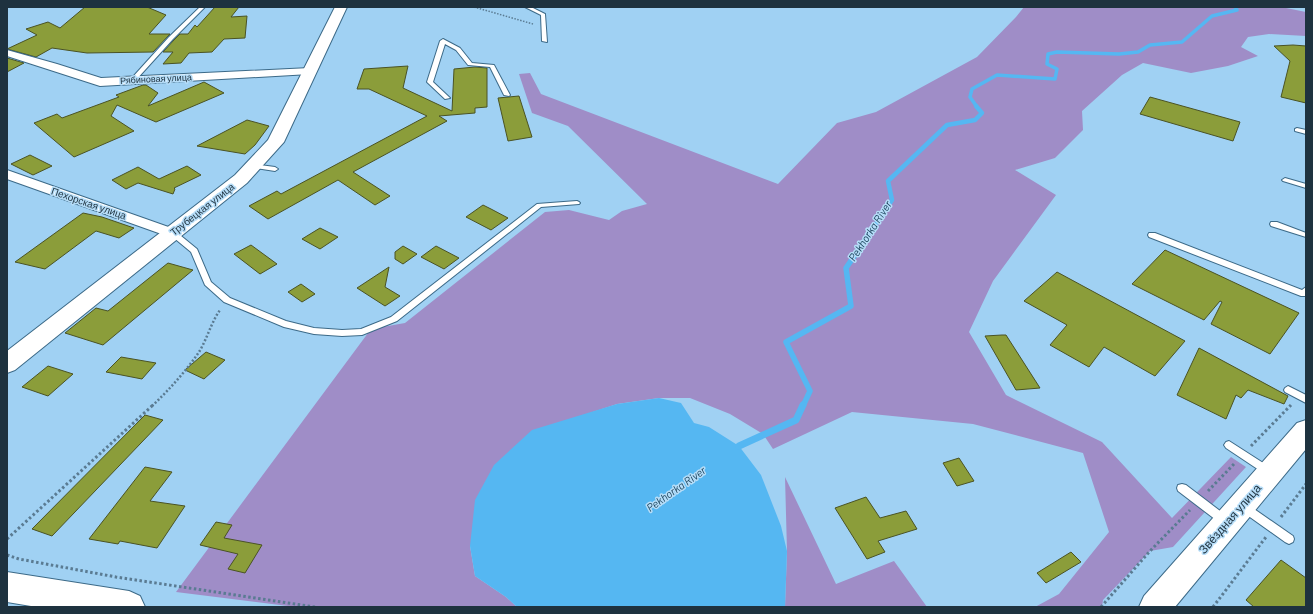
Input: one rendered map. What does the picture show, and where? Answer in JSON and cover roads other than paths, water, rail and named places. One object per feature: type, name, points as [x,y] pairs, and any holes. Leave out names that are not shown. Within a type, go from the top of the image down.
[{"type":"main road","name":"Трубецкая улица","points":[[7,364],[172,232],[241,179],[275,142],[341,7]]},
{"type":"main road","name":"Звёздная улица","points":[[1155,607],[1306,431]]},
{"type":"main road","points":[[7,587],[129,607]]},
{"type":"street","name":"Рябиновая улица","points":[[7,54],[53,66],[100,82],[310,71]]},
{"type":"street","name":"Пехорская улица","points":[[7,174],[172,232]]},
{"type":"lane","points":[[133,80],[171,38],[203,7]]},
{"type":"lane","points":[[527,7],[542,14],[545,42]]},
{"type":"lane","points":[[447,98],[430,82],[443,41],[458,49],[470,64],[492,66],[507,95]]},
{"type":"lane","points":[[1297,130],[1306,132]]},
{"type":"lane","points":[[252,166],[275,169]]},
{"type":"lane","points":[[1285,180],[1306,186]]},
{"type":"lane","points":[[172,232],[194,251],[208,283],[227,300],[284,324],[314,331],[342,333],[362,332],[394,319],[539,205],[577,203]]},
{"type":"lane","points":[[1274,224],[1306,235]]},
{"type":"lane","points":[[1152,235],[1304,294],[1306,290]]},
{"type":"lane","points":[[1288,390],[1303,398]]},
{"type":"lane","points":[[1229,445],[1271,472]]},
{"type":"lane","points":[[1182,488],[1198,501],[1273,528],[1289,539]]},
{"type":"water","points":[[659,398],[681,403],[694,423],[709,427],[739,446],[761,475],[781,526],[787,551],[785,607],[517,607],[506,597],[475,576],[470,546],[475,500],[494,465],[532,430],[617,404]]},
{"type":"waterway","name":"Pekhorka River","points":[[977,107],[970,97],[972,89],[997,75],[1055,79],[1057,69],[1047,64],[1048,54],[1057,52],[1119,54],[1138,52],[1150,45],[1182,42],[1212,16],[1237,10],[1235,7]]},
{"type":"waterway","name":"Pekhorka River","points":[[865,240],[892,200],[888,181],[947,125],[975,120],[982,113],[976,106]]},
{"type":"waterway","name":"Pekhorka River","points":[[803,406],[810,391],[786,342],[851,306],[846,268],[866,239]]},
{"type":"waterway","name":"Pekhorka River","points":[[739,446],[796,420],[803,405]]}]
